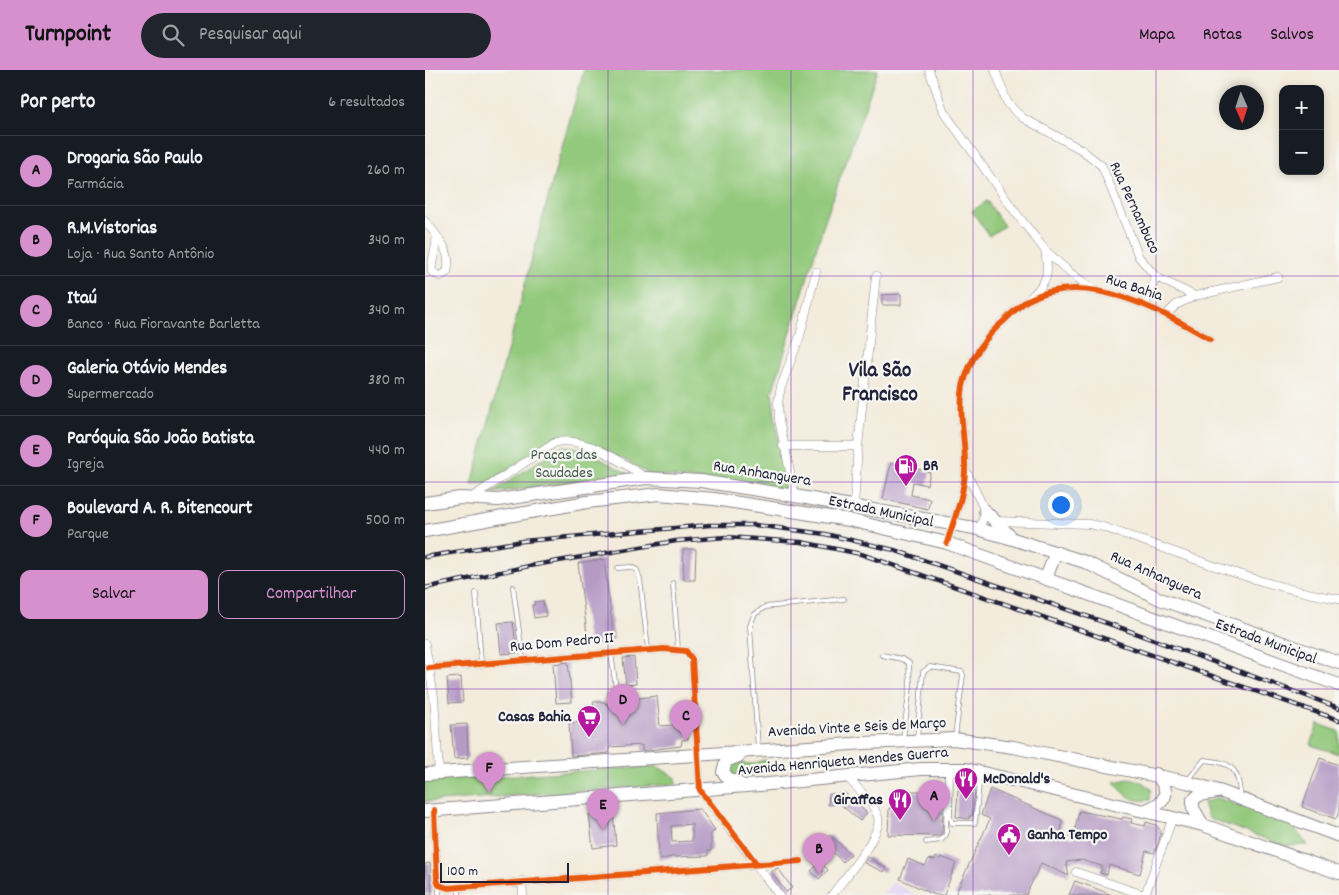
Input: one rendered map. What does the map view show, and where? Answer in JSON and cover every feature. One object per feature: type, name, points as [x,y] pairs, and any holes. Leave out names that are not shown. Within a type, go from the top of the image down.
[{"type":"main road","name":"Rua Anhanguera","points":[[425,503],[471,498],[498,500],[646,478],[701,481],[854,506],[977,529],[1056,552],[1085,562],[1160,599],[1339,663]]},
{"type":"main road","name":"Estrada Municipal","points":[[425,531],[587,502],[659,494],[714,499],[849,520],[951,545],[1339,685]]},
{"type":"main road","points":[[985,511],[1013,539]]},
{"type":"main road","points":[[951,545],[965,530],[977,529]]},
{"type":"main road","points":[[1048,573],[1056,552]]},
{"type":"main road","points":[[1000,562],[1016,563],[1048,573],[1139,607],[1158,619]]},
{"type":"main road","name":"Avenida Vinte e Seis de Março","points":[[425,774],[903,740],[954,739],[1013,747],[1156,774],[1222,792],[1339,836]]},
{"type":"main road","points":[[745,786],[725,776],[724,763],[729,759],[758,750]]},
{"type":"main road","name":"Avenida Henriqueta Mendes Guerra","points":[[429,811],[950,768],[980,772],[1203,825],[1339,873]]},
{"type":"main road","points":[[1146,810],[1160,803],[1166,794],[1165,784],[1156,774]]},
{"type":"main road","points":[[1203,825],[1193,808],[1193,800],[1206,793],[1222,792]]},
{"type":"street","points":[[929,70],[937,96],[949,120],[1045,250],[1069,272],[1093,289]]},
{"type":"street","name":"Rua Pernambuco","points":[[995,70],[1007,102],[1014,110],[1023,118],[1082,150],[1102,166],[1139,257],[1156,277],[1195,296]]},
{"type":"street","points":[[425,221],[436,235],[443,244],[448,267],[447,272],[440,276],[435,274],[431,267],[437,249],[436,235]]},
{"type":"street","points":[[1027,301],[1042,287],[1047,279],[1045,250]]},
{"type":"street","points":[[795,496],[779,420],[780,395],[800,336],[816,272]]},
{"type":"street","points":[[854,506],[858,446],[876,276]]},
{"type":"street","points":[[1145,304],[1156,277]]},
{"type":"street","points":[[1167,314],[1175,305],[1195,296],[1278,277]]},
{"type":"street","name":"Rua Bahia","points":[[965,470],[961,404],[967,372],[993,330],[1027,301],[1059,291],[1093,289],[1145,304],[1167,314],[1210,339]]},
{"type":"street","points":[[471,498],[556,442],[565,440],[592,448],[630,467],[646,478]]},
{"type":"street","points":[[783,446],[858,446]]},
{"type":"street","points":[[965,470],[985,511],[977,529]]},
{"type":"street","points":[[951,545],[952,525],[958,511],[965,470]]},
{"type":"street","points":[[995,521],[1089,524],[1103,527],[1224,571],[1271,584],[1339,598]]},
{"type":"street","points":[[425,644],[434,697],[439,773]]},
{"type":"street","points":[[678,649],[686,651],[692,659],[699,790],[779,895]]},
{"type":"street","name":"Rua Dom Pedro II","points":[[429,668],[678,649]]},
{"type":"street","points":[[831,895],[873,837],[879,823],[874,810],[847,777]]},
{"type":"street","points":[[429,811],[439,884],[459,891],[522,882],[801,861]]},
{"type":"street","points":[[1076,872],[1144,895],[1173,817]]},
{"type":"street","points":[[522,882],[523,895]]},
{"type":"lane","points":[[618,568],[637,570],[640,579],[648,650]]},
{"type":"lane","points":[[673,583],[678,649]]},
{"type":"lane","points":[[513,587],[523,660]]},
{"type":"lane","points":[[476,593],[481,664]]},
{"type":"lane","points":[[758,750],[750,626],[754,615],[765,607],[844,599]]},
{"type":"lane","points":[[611,653],[615,689]]},
{"type":"lane","points":[[882,655],[902,659],[909,663],[910,687],[903,740]]},
{"type":"lane","points":[[916,740],[923,672],[930,667],[962,672],[963,675],[954,739]]},
{"type":"lane","points":[[1187,782],[1204,760],[1229,765],[1237,773],[1241,799]]},
{"type":"lane","points":[[950,768],[950,817],[952,823],[960,825],[975,823],[980,772]]},
{"type":"lane","points":[[926,842],[941,840],[947,835],[950,768]]},
{"type":"lane","points":[[439,884],[439,895]]},
{"type":"shaded area","points":[[893,882],[916,895],[882,895]]},
{"type":"green space","points":[[584,70],[878,70],[823,227],[772,393],[780,451],[791,491],[648,474],[627,461],[563,433],[488,483],[472,484],[557,164]]},
{"type":"green space","points":[[987,201],[1004,226],[989,236],[972,211]]},
{"type":"green space","name":"Praças das Saudades","points":[[562,446],[581,448],[628,474],[491,493]]},
{"type":"green space","points":[[1318,724],[1339,731],[1339,754],[1311,745]]},
{"type":"green space","points":[[764,760],[768,761],[752,775],[726,776],[731,763],[753,764]]},
{"type":"green space","points":[[657,766],[676,778],[676,784],[425,802],[425,781]]},
{"type":"green space","points":[[1129,779],[1142,782],[1151,789],[1150,800],[1138,800],[1129,797],[1114,782]]},
{"type":"green space","points":[[1217,798],[1290,823],[1308,845],[1285,846],[1208,818],[1203,803]]},
{"type":"building","points":[[901,294],[901,305],[882,305],[882,295]]},
{"type":"building","name":"BR","points":[[891,463],[930,472],[927,485],[913,482],[911,495],[930,499],[928,509],[883,499]]},
{"type":"building","points":[[683,549],[696,549],[695,580],[684,580]]},
{"type":"building","points":[[604,559],[614,640],[588,642],[578,563]]},
{"type":"building","points":[[543,601],[546,616],[534,618],[532,605],[535,605],[534,602]]},
{"type":"building","points":[[513,622],[517,653],[501,654],[498,623]]},
{"type":"building","points":[[634,657],[636,684],[626,685],[623,658]]},
{"type":"building","points":[[568,662],[572,702],[556,703],[553,664]]},
{"type":"building","points":[[461,677],[463,702],[449,703],[447,678]]},
{"type":"building","points":[[657,696],[660,726],[687,724],[688,739],[682,740],[681,746],[642,751],[642,745],[609,747],[609,753],[571,756],[569,723],[582,722],[581,708],[594,707],[593,702],[605,702],[605,704],[628,703],[627,701],[638,700],[638,698]]},
{"type":"building","points":[[467,724],[468,758],[454,759],[451,725]]},
{"type":"building","points":[[1320,758],[1339,765],[1339,812],[1336,819],[1302,807]]},
{"type":"building","points":[[990,789],[1062,820],[1061,835],[1073,838],[1079,811],[1132,819],[1131,823],[1145,826],[1146,822],[1156,825],[1161,831],[1159,841],[1154,853],[1146,851],[1140,874],[1109,865],[1107,875],[1100,873],[1102,866],[1081,860],[1066,862],[1069,876],[1041,863],[1026,895],[955,895],[990,819],[981,815]]},
{"type":"building","name":"McDonald's","points":[[958,790],[975,791],[972,816],[969,816],[969,819],[956,817]]},
{"type":"building","points":[[900,791],[935,791],[935,810],[943,811],[942,833],[940,836],[888,835],[889,808],[900,809]]},
{"type":"building","points":[[845,793],[867,813],[860,821],[840,804],[828,805],[829,794]]},
{"type":"building","points":[[700,809],[715,830],[711,834],[711,851],[708,851],[708,856],[671,857],[659,860],[657,813]],"holes":[[[692,824],[692,841],[672,842],[671,826]]]},
{"type":"building","points":[[613,811],[616,845],[593,848],[589,814]]},
{"type":"building","points":[[830,835],[851,854],[843,862],[823,843]]},
{"type":"building","points":[[868,857],[886,868],[884,872],[864,863]]},
{"type":"building","points":[[936,857],[956,863],[944,895],[935,895],[900,879],[908,859],[925,866],[929,859],[935,860]]},
{"type":"building","points":[[820,862],[828,870],[819,879],[811,871]]},
{"type":"building","points":[[430,863],[432,894],[425,894],[425,864]]},
{"type":"building","points":[[778,868],[792,888],[786,892],[771,872]]},
{"type":"building","points":[[1075,881],[1092,887],[1112,895],[1069,895]]},
{"type":"railway","points":[[425,557],[523,541],[710,525],[755,525],[825,534],[894,550],[1124,629],[1339,708]]},
{"type":"railway","points":[[425,588],[529,566],[676,541],[726,537],[801,542],[861,554],[1339,720]]},
{"type":"cycle path","points":[[947,543],[961,498],[964,480],[965,460],[961,407],[963,386],[969,367],[985,341],[1022,304],[1050,292],[1074,289],[1098,291],[1146,306],[1169,316],[1210,339]]},
{"type":"cycle path","points":[[429,668],[664,649],[686,651],[692,659],[700,790],[757,864]]},
{"type":"cycle path","points":[[434,810],[437,879],[439,885],[448,888],[801,861]]},
{"type":"place","name":"BR","points":[[906,487]]},
{"type":"place","name":"Galeria Otávio Mendes","points":[[623,725]]},
{"type":"place","name":"Casas Bahia","points":[[589,738]]},
{"type":"place","name":"Itaú","points":[[686,741]]},
{"type":"place","name":"Boulevard A. R. Bitencourt","points":[[489,793]]},
{"type":"place","name":"McDonald's","points":[[966,800]]},
{"type":"place","name":"Giraffas","points":[[900,821]]},
{"type":"place","name":"Drogaria São Paulo","points":[[934,821]]},
{"type":"place","name":"Paróquia São João Batista","points":[[603,830]]},
{"type":"place","name":"Ganha Tempo","points":[[1009,856]]},
{"type":"place","name":"R.M.Vistorias","points":[[819,874]]},
{"type":"district","name":"Vila São Francisco","points":[[880,384]]}]
